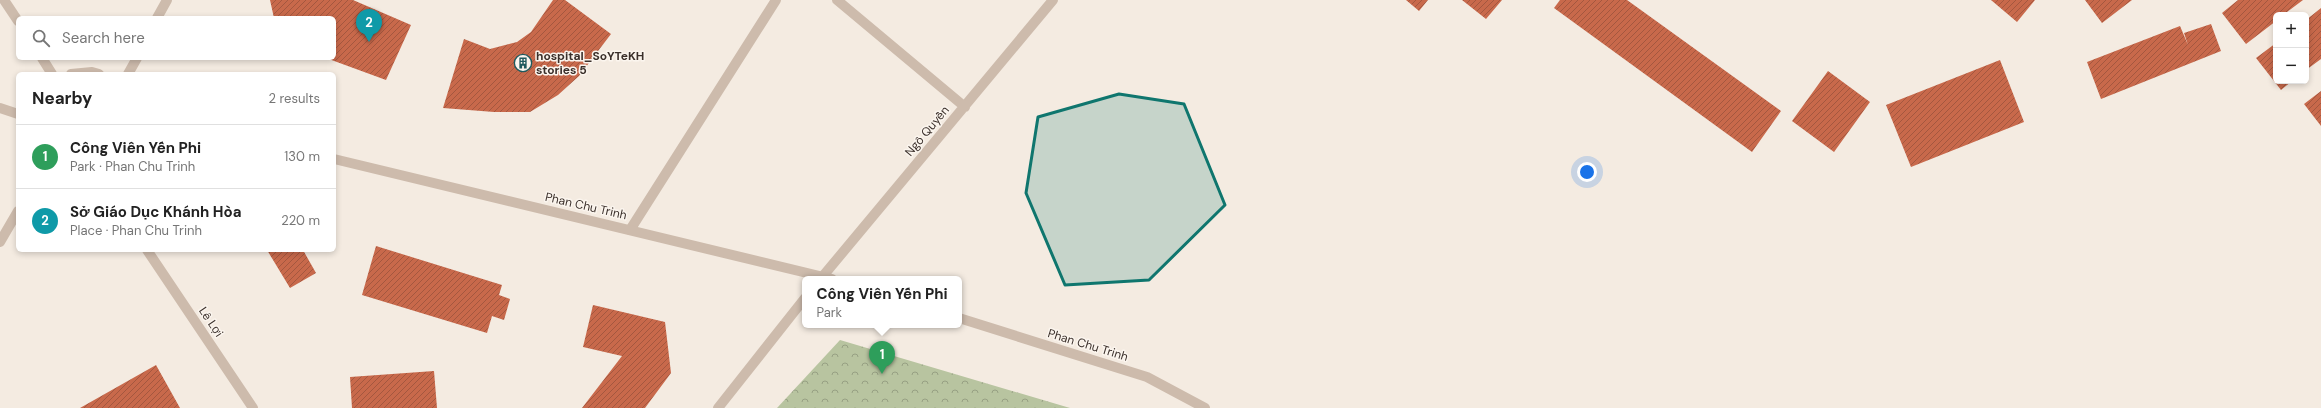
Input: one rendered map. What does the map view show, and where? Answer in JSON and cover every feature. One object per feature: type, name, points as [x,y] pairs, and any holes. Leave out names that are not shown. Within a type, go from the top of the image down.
[{"type":"street","points":[[4,0],[16,18]]},
{"type":"street","points":[[159,16],[167,0]]},
{"type":"street","points":[[630,230],[776,0]]},
{"type":"street","points":[[837,0],[965,107]]},
{"type":"street","name":"Ngô Quyền","points":[[827,276],[1053,0]]},
{"type":"street","points":[[43,60],[51,72]]},
{"type":"street","points":[[129,72],[136,60]]},
{"type":"street","points":[[0,108],[16,113]]},
{"type":"street","name":"Phan Chu Trinh","points":[[336,159],[817,276]]},
{"type":"street","points":[[0,242],[16,214]]},
{"type":"street","name":"Lê Lợi","points":[[148,252],[253,408]]},
{"type":"street","points":[[718,408],[802,302]]},
{"type":"street","name":"Phan Chu Trinh","points":[[962,319],[1147,377],[1205,408]]},
{"type":"highlighted area","points":[[1119,94],[1184,104],[1225,205],[1149,280],[1065,285],[1026,193],[1038,117]]},
{"type":"green space","points":[[840,340],[1070,408],[777,408]]},
{"type":"building","points":[[270,0],[353,0],[411,25],[386,80],[331,60],[336,60],[336,16],[274,16]]},
{"type":"building","name":"hospital_SoYTeKH stories 5","points":[[553,0],[565,0],[611,34],[579,76],[558,95],[530,112],[494,112],[443,108],[464,39],[490,49],[517,42],[531,32]]},
{"type":"building","points":[[1406,0],[1428,0],[1419,11]]},
{"type":"building","points":[[1462,0],[1502,0],[1486,19]]},
{"type":"building","points":[[1560,0],[1627,0],[1781,111],[1752,152],[1554,8]]},
{"type":"building","points":[[1991,0],[2035,0],[2017,22]]},
{"type":"building","points":[[2085,0],[2132,0],[2102,23]]},
{"type":"building","points":[[2238,0],[2303,0],[2287,12],[2273,12],[2273,23],[2246,44],[2222,13]]},
{"type":"building","points":[[2321,8],[2321,59],[2309,68],[2309,48],[2309,18]]},
{"type":"building","points":[[2211,24],[2221,51],[2101,99],[2087,62],[2180,26],[2188,45],[2184,33]]},
{"type":"building","points":[[2273,45],[2273,80],[2256,58]]},
{"type":"building","points":[[2000,60],[2024,122],[1911,167],[1886,105]]},
{"type":"building","points":[[1828,71],[1870,102],[1834,152],[1792,121]]},
{"type":"building","points":[[2276,84],[2288,84],[2281,90]]},
{"type":"building","points":[[2321,91],[2321,126],[2304,104]]},
{"type":"building","points":[[376,246],[502,285],[499,295],[510,299],[504,320],[492,316],[487,333],[362,295]]},
{"type":"building","points":[[268,252],[304,252],[316,273],[290,288]]},
{"type":"building","points":[[593,305],[665,322],[671,373],[645,408],[582,408],[622,356],[583,347]]},
{"type":"building","points":[[156,365],[180,408],[80,408]]},
{"type":"building","points":[[434,371],[437,408],[352,408],[350,377]]},
{"type":"place","name":"Sở Giáo Dục Khánh Hòa","points":[[369,42]]},
{"type":"place","name":"hospital_SoYTeKH stories 5","points":[[523,63]]},
{"type":"place","name":"Công Viên Yến Phi","points":[[882,374]]}]
